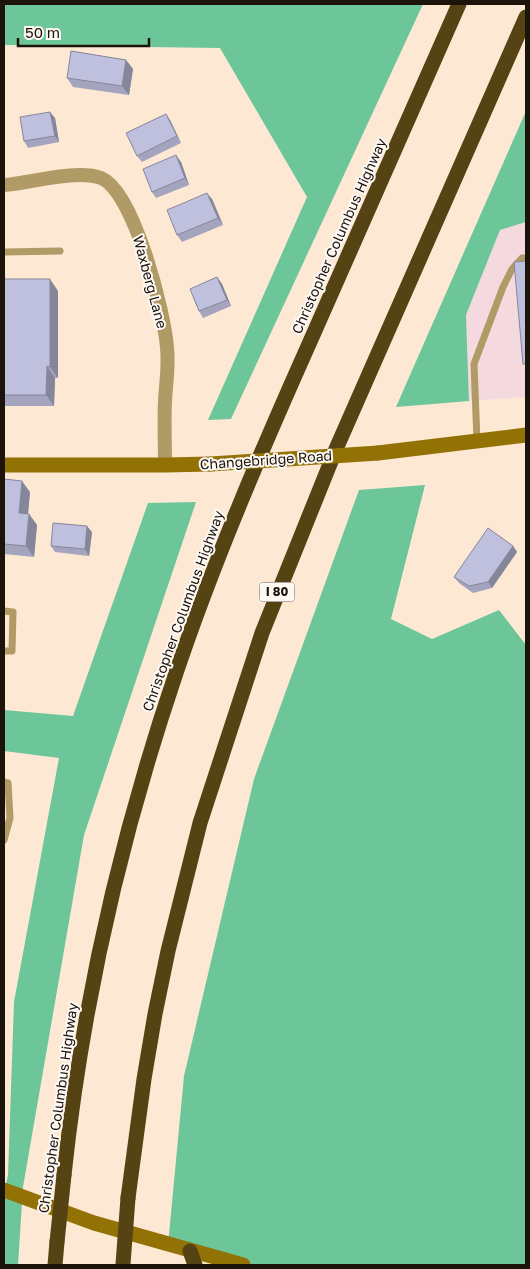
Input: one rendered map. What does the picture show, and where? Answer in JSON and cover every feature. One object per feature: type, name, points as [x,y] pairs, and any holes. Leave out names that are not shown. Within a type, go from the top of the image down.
[{"type":"highway","name":"Christopher Columbus Highway","points":[[55,1265],[78,1068],[103,936],[149,758],[175,674],[219,556],[271,431],[460,4]]},
{"type":"highway","name":"I 80","points":[[123,1265],[128,1198],[144,1079],[168,951],[200,824],[262,632],[336,449],[526,17]]},
{"type":"main road","name":"Changebridge Road","points":[[4,465],[211,464],[378,453],[526,435]]},
{"type":"main road","points":[[4,1190],[192,1258],[243,1265]]},
{"type":"street","name":"Waxberg Lane","points":[[4,185],[66,176],[90,176],[102,179],[112,185],[119,194],[132,218],[144,250],[168,348],[165,465]]},
{"type":"lane","points":[[4,252],[60,252]]},
{"type":"lane","points":[[477,441],[474,364],[503,287],[512,269],[522,258],[526,258]]},
{"type":"lane","points":[[4,611],[13,612],[12,651],[4,651]]},
{"type":"lane","points":[[4,782],[8,783],[10,818],[4,840]]},
{"type":"shaded area","points":[[526,222],[526,397],[469,401],[466,315],[500,230]]},
{"type":"green space","points":[[4,4],[423,4],[231,419],[208,420],[307,197],[220,48],[4,45]]},
{"type":"green space","points":[[526,111],[526,222],[500,230],[466,315],[469,401],[396,407]]},
{"type":"green space","points":[[425,485],[391,619],[432,639],[499,610],[526,645],[526,1265],[232,1265],[168,1245],[184,1076],[254,779],[359,490]]},
{"type":"green space","points":[[196,502],[84,835],[23,1187],[18,1265],[4,1265],[4,1195],[8,1175],[14,1002],[59,758],[4,751],[4,710],[73,716],[148,503]]},
{"type":"building","points":[[71,51],[126,60],[122,86],[67,78]]},
{"type":"building","points":[[50,112],[55,136],[24,141],[20,117]]},
{"type":"building","points":[[166,114],[177,136],[137,156],[126,133]]},
{"type":"building","points":[[176,155],[185,178],[152,192],[143,169]]},
{"type":"building","points":[[207,193],[218,218],[177,235],[167,210]]},
{"type":"building","points":[[526,261],[526,364],[523,364],[514,262]]},
{"type":"building","points":[[217,277],[227,300],[199,311],[190,289]]},
{"type":"building","points":[[4,279],[50,279],[50,367],[47,366],[46,395],[4,395]]},
{"type":"building","points":[[4,479],[22,481],[19,513],[29,514],[26,546],[4,544]]},
{"type":"building","points":[[53,523],[87,526],[85,549],[51,546]]},
{"type":"building","points":[[488,528],[513,546],[488,582],[469,586],[454,577]]}]
